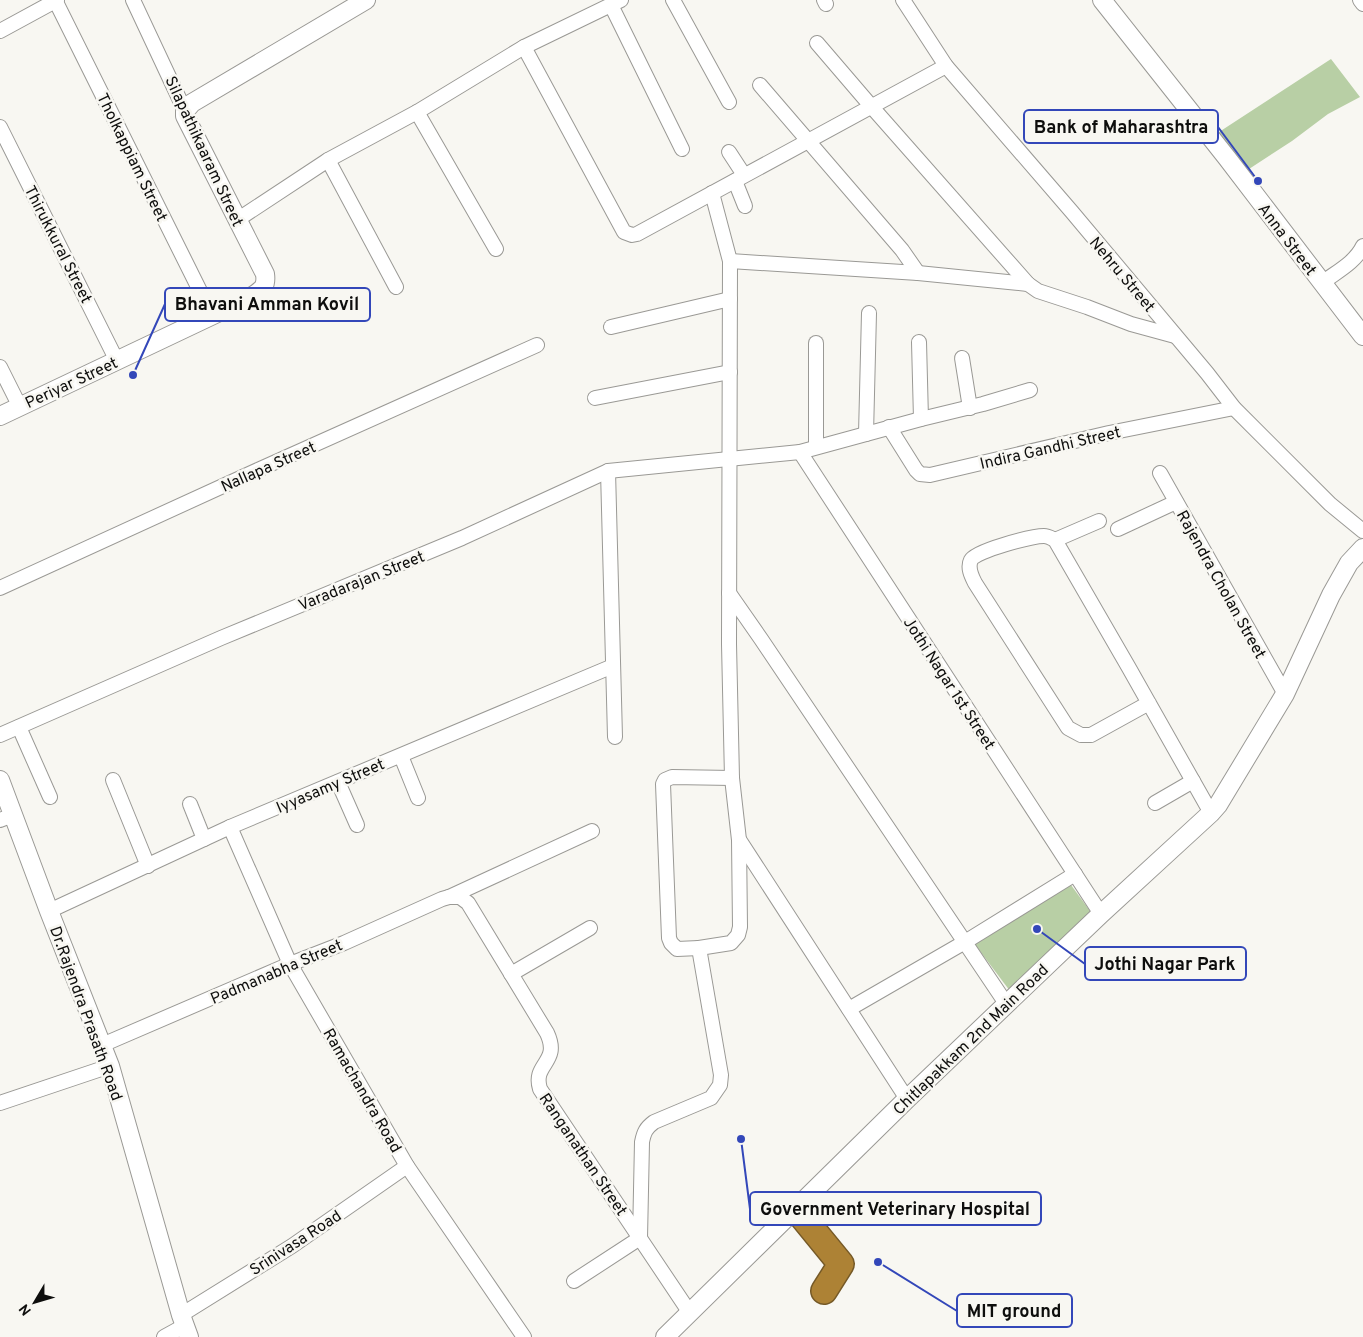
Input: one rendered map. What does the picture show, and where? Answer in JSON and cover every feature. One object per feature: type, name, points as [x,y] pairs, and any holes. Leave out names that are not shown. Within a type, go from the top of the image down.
[{"type":"highway","points":[[796,1209],[841,1264],[824,1291]]},
{"type":"street","points":[[0,31],[55,0]]},
{"type":"street","name":"Tholkappiam Street","points":[[55,0],[212,315]]},
{"type":"street","name":"Silapathikaaram Street","points":[[134,0],[186,111],[185,116],[265,274],[266,282],[262,289],[251,297]]},
{"type":"street","points":[[186,111],[192,103],[366,0]]},
{"type":"street","points":[[673,0],[730,102]]},
{"type":"street","name":"Nehru Street","points":[[902,0],[946,66],[1072,212],[1234,408],[1330,504],[1363,531]]},
{"type":"street","name":"Anna Street","points":[[1102,0],[1227,158],[1363,336]]},
{"type":"street","points":[[1360,0],[1363,4]]},
{"type":"street","points":[[237,220],[328,160],[417,112],[524,47],[616,2],[682,149]]},
{"type":"street","points":[[818,43],[1028,284],[1038,291],[1131,324],[1175,336]]},
{"type":"street","points":[[524,47],[624,232],[632,235],[946,66]]},
{"type":"street","points":[[760,85],[902,250],[918,273]]},
{"type":"street","points":[[417,112],[496,249]]},
{"type":"street","name":"Thirukkural Street","points":[[0,127],[117,361]]},
{"type":"street","points":[[729,152],[740,178],[746,206]]},
{"type":"street","points":[[328,160],[396,287]]},
{"type":"street","points":[[712,193],[730,261],[729,593],[732,778],[739,840],[740,927],[738,935],[731,943],[677,949],[669,938],[663,784],[665,780],[672,777],[732,778]]},
{"type":"street","points":[[1322,283],[1350,262],[1363,246]]},
{"type":"street","points":[[730,261],[918,273],[1028,284]]},
{"type":"street","name":"Periyar Street","points":[[0,416],[251,297]]},
{"type":"street","points":[[611,327],[730,299]]},
{"type":"street","points":[[866,434],[869,313]]},
{"type":"street","points":[[919,342],[921,419]]},
{"type":"street","points":[[816,343],[816,447]]},
{"type":"street","name":"Nallapa Street","points":[[0,588],[538,345]]},
{"type":"street","points":[[962,358],[970,408]]},
{"type":"street","points":[[0,367],[20,407]]},
{"type":"street","points":[[594,398],[730,372]]},
{"type":"street","name":"Varadarajan Street","points":[[0,735],[221,638],[462,538],[608,472],[800,452],[889,427],[970,408],[1030,390]]},
{"type":"street","name":"Indira Gandhi Street","points":[[889,427],[916,470],[920,474],[930,475],[1100,435],[1234,408]]},
{"type":"street","name":"Jothi Nagar 1st Street","points":[[800,452],[1100,914]]},
{"type":"street","points":[[608,472],[615,737]]},
{"type":"street","name":"Rajendra Cholan Street","points":[[1160,473],[1285,694]]},
{"type":"street","points":[[1118,529],[1176,502]]},
{"type":"street","points":[[1055,540],[1099,522]]},
{"type":"street","points":[[1149,703],[1091,735],[1081,735],[1068,728],[971,575],[969,567],[971,560],[989,549],[1037,536],[1049,536],[1055,540],[1149,703],[1211,813]]},
{"type":"street","name":"Chitlapakkam 2nd Main Road","points":[[665,1337],[1100,914],[1211,813],[1218,805],[1285,694],[1331,595],[1349,563],[1363,548]]},
{"type":"street","points":[[729,593],[1007,1005]]},
{"type":"street","name":"Iyyasamy Street","points":[[49,911],[230,827],[613,666]]},
{"type":"street","points":[[19,727],[50,797]]},
{"type":"street","points":[[400,756],[418,798]]},
{"type":"street","name":"Dr.Rajendra Prasath Road","points":[[0,780],[7,817],[49,911],[110,1066],[185,1326]]},
{"type":"street","points":[[113,780],[148,866]]},
{"type":"street","points":[[1155,803],[1193,781]]},
{"type":"street","points":[[338,782],[358,825]]},
{"type":"street","points":[[190,804],[204,840]]},
{"type":"street","name":"Ramachandra Road","points":[[230,827],[290,964],[407,1166],[524,1337]]},
{"type":"street","name":"Padmanabha Street","points":[[102,1045],[450,897],[592,832]]},
{"type":"street","points":[[739,840],[908,1099]]},
{"type":"street","points":[[849,1009],[965,942],[1075,874]]},
{"type":"street","name":"Ranganathan Street","points":[[450,897],[460,897],[468,903],[550,1041],[549,1058],[539,1073],[540,1089],[690,1313]]},
{"type":"street","points":[[511,974],[590,928]]},
{"type":"street","points":[[574,1281],[640,1238],[642,1142],[646,1128],[654,1122],[710,1098],[720,1084],[721,1075],[699,948]]},
{"type":"street","points":[[0,1103],[110,1066]]},
{"type":"street","name":"Srinivasa Road","points":[[164,1337],[185,1326],[292,1246],[407,1166]]},
{"type":"green space","points":[[1331,59],[1360,97],[1328,114],[1292,141],[1249,169],[1245,167],[1216,134]]},
{"type":"green space","points":[[1071,885],[1093,915],[1010,991],[973,942]]},
{"type":"place","name":"Bank of Maharashtra","points":[[1258,181]]},
{"type":"place","name":"Bhavani Amman Kovil","points":[[133,375]]},
{"type":"place","name":"Jothi Nagar Park","points":[[1037,929]]},
{"type":"place","name":"Government Veterinary Hospital","points":[[741,1139]]},
{"type":"place","name":"MIT ground","points":[[878,1262]]}]
